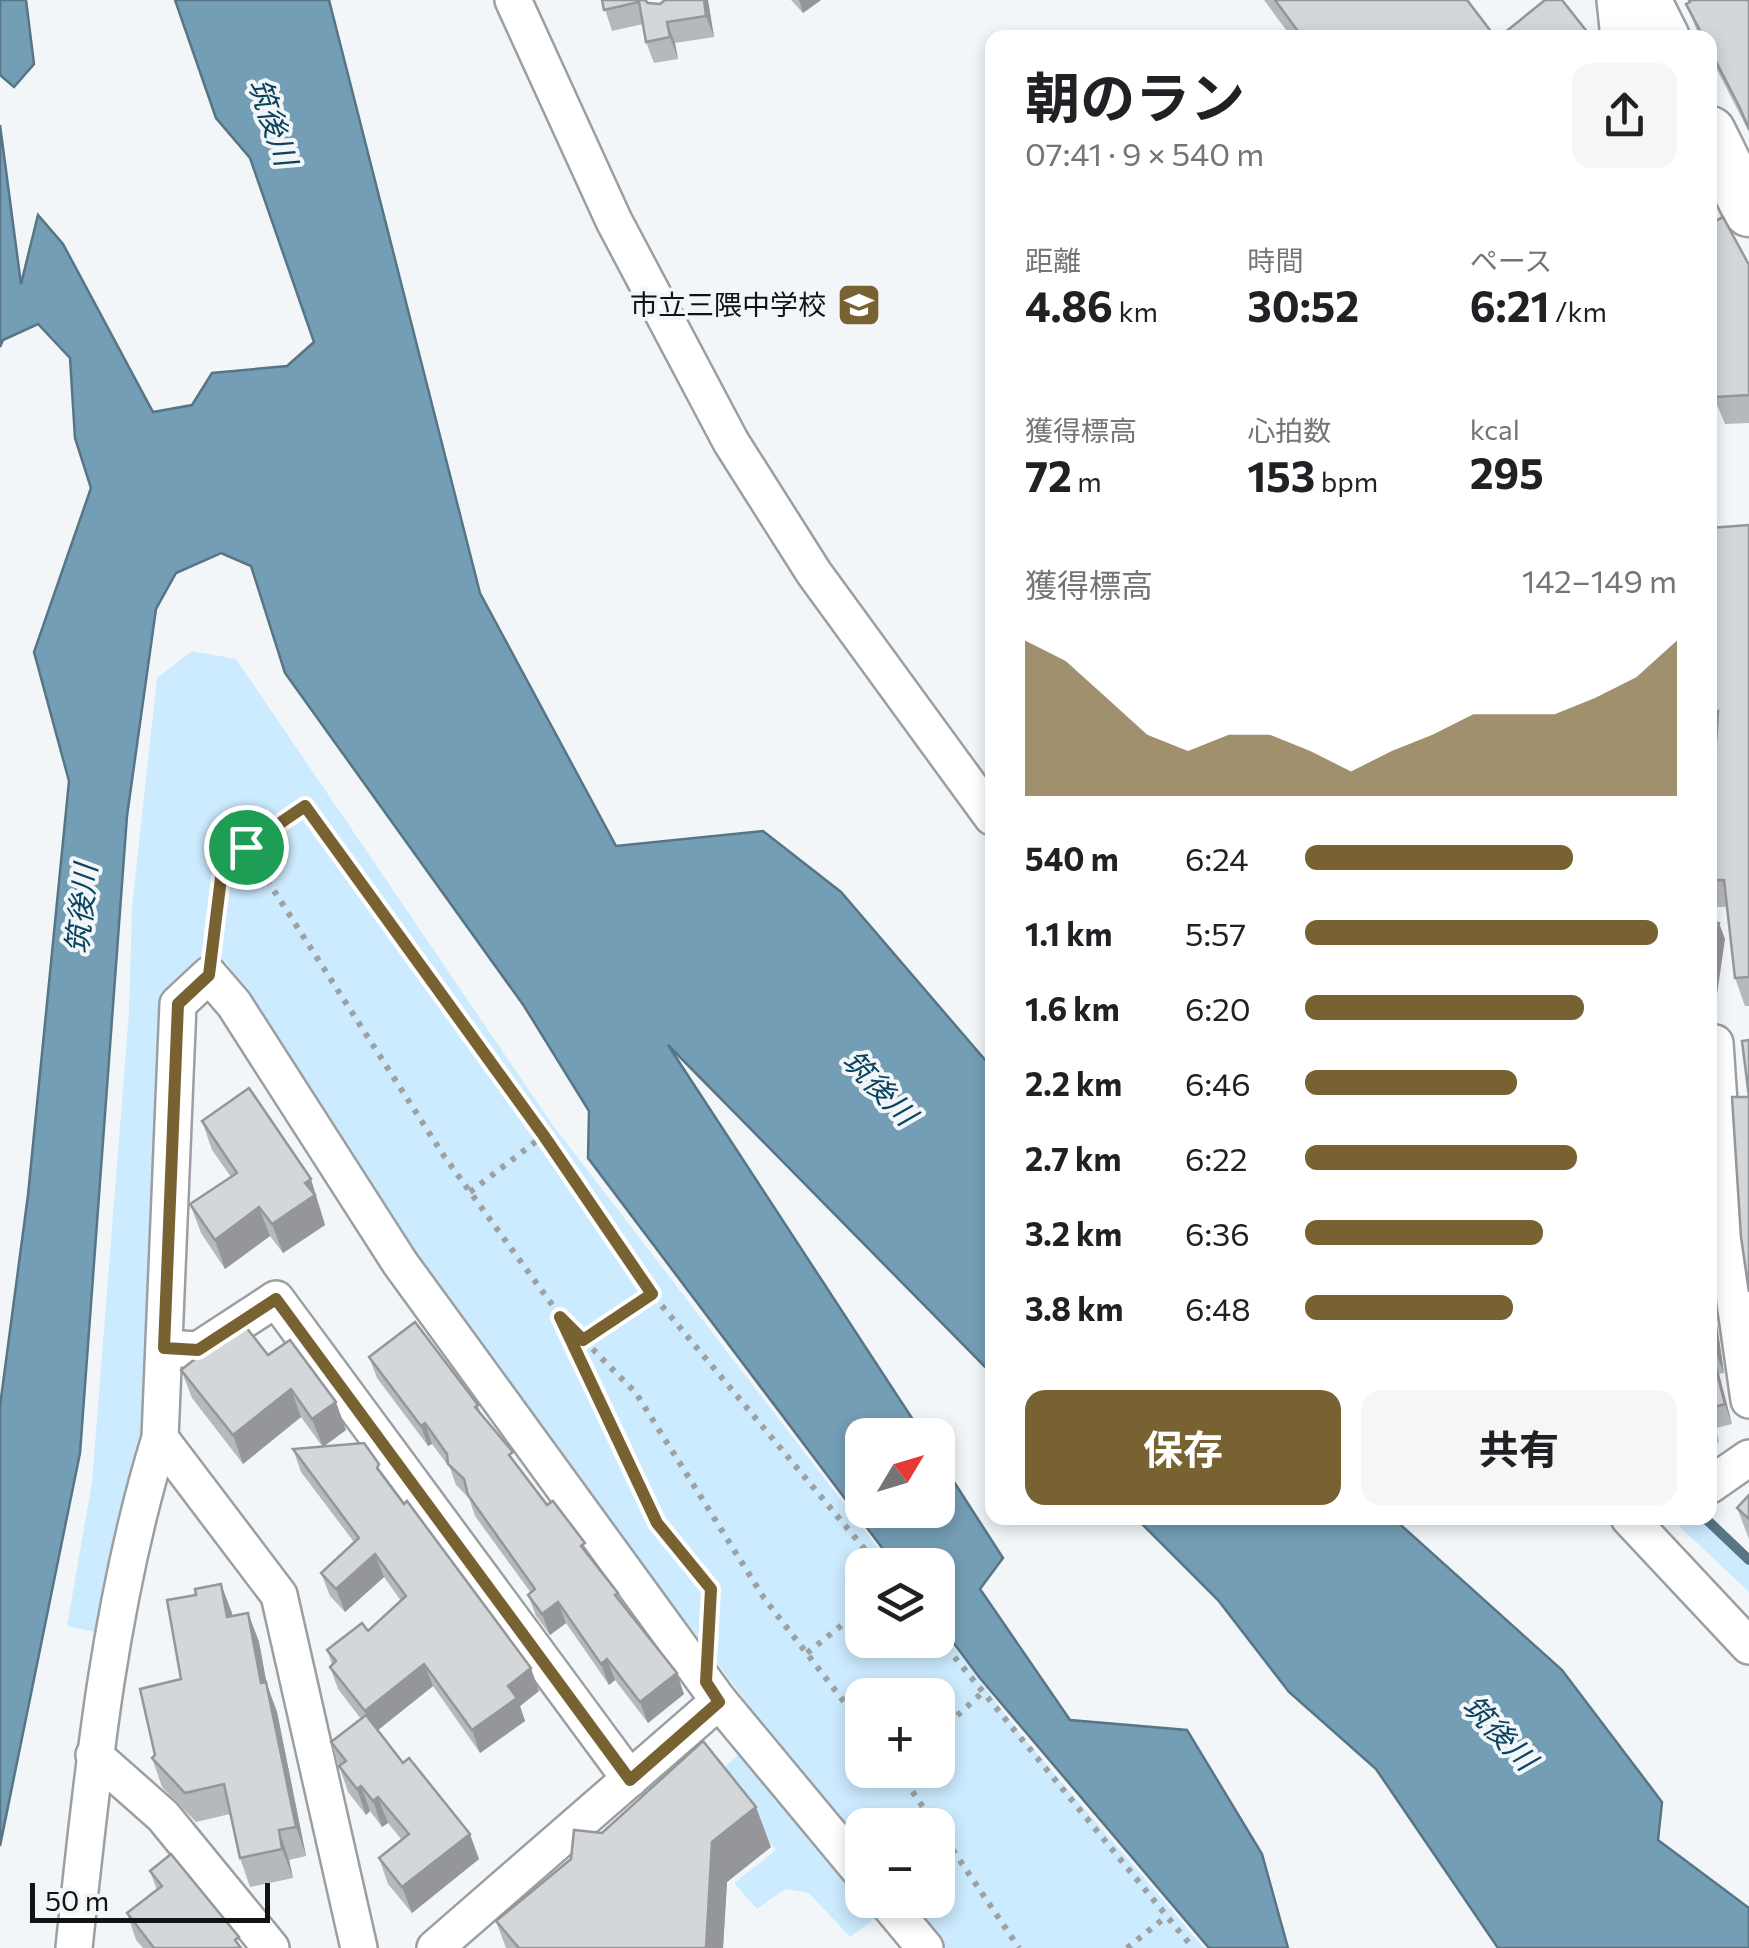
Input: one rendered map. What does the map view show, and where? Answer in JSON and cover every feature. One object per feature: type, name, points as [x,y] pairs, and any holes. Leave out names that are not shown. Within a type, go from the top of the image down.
[{"type":"street","points":[[513,0],[614,221],[731,442],[814,574],[985,807]]},
{"type":"street","points":[[1615,0],[1618,30]]},
{"type":"street","points":[[1645,0],[1660,30]]},
{"type":"street","points":[[1717,146],[1749,212]]},
{"type":"street","points":[[74,1948],[94,1755],[140,1506],[160,1438],[178,1004],[209,975],[234,1004],[400,1263],[712,1692],[845,1852]]},
{"type":"street","points":[[1725,1042],[1730,1267],[1749,1400]]},
{"type":"street","points":[[164,1348],[198,1350],[276,1299],[630,1780]]},
{"type":"street","points":[[160,1438],[278,1594],[359,1948]]},
{"type":"street","points":[[1717,1480],[1749,1458]]},
{"type":"street","points":[[1648,1525],[1749,1646]]},
{"type":"street","points":[[435,1948],[630,1780],[712,1692]]},
{"type":"street","points":[[94,1755],[163,1816],[270,1948]]},
{"type":"street","points":[[900,1918],[925,1948]]},
{"type":"path","points":[[209,975],[221,878],[238,852],[305,806],[544,1136],[652,1294],[864,1548]]},
{"type":"path","points":[[246,847],[470,1192],[560,1317],[636,1393],[764,1598],[845,1702]]},
{"type":"path","points":[[470,1192],[544,1136]]},
{"type":"path","points":[[583,1340],[652,1294]]},
{"type":"path","points":[[560,1317],[657,1523],[711,1589],[712,1692]]},
{"type":"path","points":[[807,1653],[845,1622]]},
{"type":"path","points":[[955,1658],[1193,1948]]},
{"type":"path","points":[[955,1717],[982,1692]]},
{"type":"path","points":[[955,1855],[1019,1948]]},
{"type":"path","points":[[1127,1948],[1167,1916]]},
{"type":"shaded area","points":[[192,651],[236,659],[552,1124],[845,1505],[845,1528],[863,1528],[878,1548],[845,1548],[845,1658],[955,1658],[955,1648],[1022,1736],[1204,1948],[945,1948],[921,1918],[955,1918],[955,1808],[845,1808],[845,1825],[750,1707],[414,1258],[226,962],[169,991],[146,1446],[104,1634],[67,1626],[92,1482],[129,1012],[132,907],[157,678]]},
{"type":"shaded area","points":[[1678,1525],[1708,1525],[1749,1564],[1749,1592]]},
{"type":"shaded area","points":[[745,1748],[845,1863],[845,1918],[875,1918],[850,1937],[809,1893],[785,1889],[757,1909],[734,1883],[776,1850],[716,1776]]},
{"type":"water","points":[[0,0],[26,0],[34,64],[14,87],[0,75]]},
{"type":"water","name":"筑後川","points":[[175,0],[329,0],[480,593],[616,846],[763,831],[841,892],[985,1060],[985,1367],[668,1045],[912,1418],[845,1418],[845,1499],[588,1158],[589,1111],[524,1006],[285,673],[251,566],[221,553],[176,573],[156,609],[127,816],[80,1453],[0,1846],[0,1406],[28,1195],[69,781],[34,652],[91,488],[75,438],[70,358],[38,324],[3,340],[0,347],[0,125],[21,284],[38,215],[63,244],[153,412],[192,405],[212,373],[287,366],[314,342],[250,158],[216,118]]},
{"type":"water","points":[[955,1483],[1003,1558],[980,1589],[1070,1720],[1187,1730],[1262,1854],[1288,1948],[1209,1948],[955,1645],[955,1548],[882,1548],[867,1528],[955,1528]]},
{"type":"water","name":"筑後川","points":[[1143,1525],[1401,1525],[1562,1670],[1662,1802],[1658,1840],[1749,1908],[1749,1948],[1498,1948],[1376,1769],[1289,1692],[1218,1600]]},
{"type":"building","points":[[602,0],[645,0],[660,4],[665,0],[704,0],[706,16],[667,22],[670,37],[646,42],[639,2],[604,10]]},
{"type":"building","points":[[1275,0],[1467,0],[1490,30],[1297,30]]},
{"type":"building","points":[[1545,0],[1562,0],[1586,30],[1508,30]]},
{"type":"building","points":[[1749,0],[1749,129],[1717,64],[1717,30],[1700,30],[1686,4]]},
{"type":"building","points":[[1723,217],[1749,265],[1749,395],[1717,397],[1717,220]]},
{"type":"building","points":[[1749,525],[1749,977],[1735,978],[1724,880],[1717,880],[1717,527]]},
{"type":"building","points":[[1749,1040],[1749,1097],[1742,1041]]},
{"type":"building","points":[[249,1088],[311,1179],[305,1183],[315,1195],[272,1224],[259,1207],[215,1240],[190,1204],[237,1173],[202,1121]]},
{"type":"building","points":[[1732,1097],[1749,1097],[1749,1292],[1741,1237]]},
{"type":"building","points":[[242,1322],[268,1355],[290,1340],[336,1402],[312,1419],[291,1389],[233,1435],[181,1370]]},
{"type":"building","points":[[415,1322],[478,1405],[475,1407],[513,1452],[509,1455],[547,1505],[553,1501],[585,1543],[581,1546],[618,1593],[615,1595],[677,1673],[640,1702],[607,1659],[601,1664],[558,1602],[542,1614],[528,1595],[535,1589],[468,1495],[464,1479],[448,1464],[447,1454],[425,1423],[421,1426],[369,1357]]},
{"type":"building","points":[[1717,1373],[1725,1404],[1717,1406]]},
{"type":"building","points":[[364,1443],[379,1464],[377,1468],[404,1504],[407,1501],[531,1668],[508,1686],[517,1698],[472,1730],[424,1664],[365,1711],[330,1667],[336,1661],[327,1650],[362,1623],[368,1631],[406,1596],[375,1554],[336,1589],[321,1573],[359,1538],[293,1449]]},
{"type":"building","points":[[1749,1495],[1749,1519],[1737,1508]]},
{"type":"building","points":[[221,1584],[227,1617],[248,1613],[296,1827],[279,1830],[282,1849],[240,1858],[224,1784],[185,1793],[152,1758],[155,1755],[140,1689],[181,1679],[167,1600],[196,1595],[195,1589]]},
{"type":"building","points":[[366,1715],[403,1763],[409,1758],[470,1834],[402,1887],[379,1858],[409,1834],[378,1797],[373,1801],[361,1786],[357,1789],[339,1766],[346,1761],[331,1742]]},
{"type":"building","points":[[703,1741],[756,1807],[712,1842],[706,1948],[519,1948],[496,1921],[571,1859],[574,1830],[602,1833]]},
{"type":"building","points":[[171,1854],[239,1937],[235,1940],[241,1948],[154,1948],[127,1913],[162,1886],[150,1871]]},
{"type":"waterway","points":[[1712,1525],[1749,1560]]},
{"type":"place","name":"市立三隈中学校","points":[[859,305]]},
{"type":"route","points":[[305,806],[544,1136],[652,1294],[583,1340],[560,1317],[657,1523],[711,1589],[706,1682],[719,1702],[630,1780],[276,1299],[198,1350],[164,1348],[178,1004],[209,975],[221,878],[238,852],[246,847],[305,806]]}]
